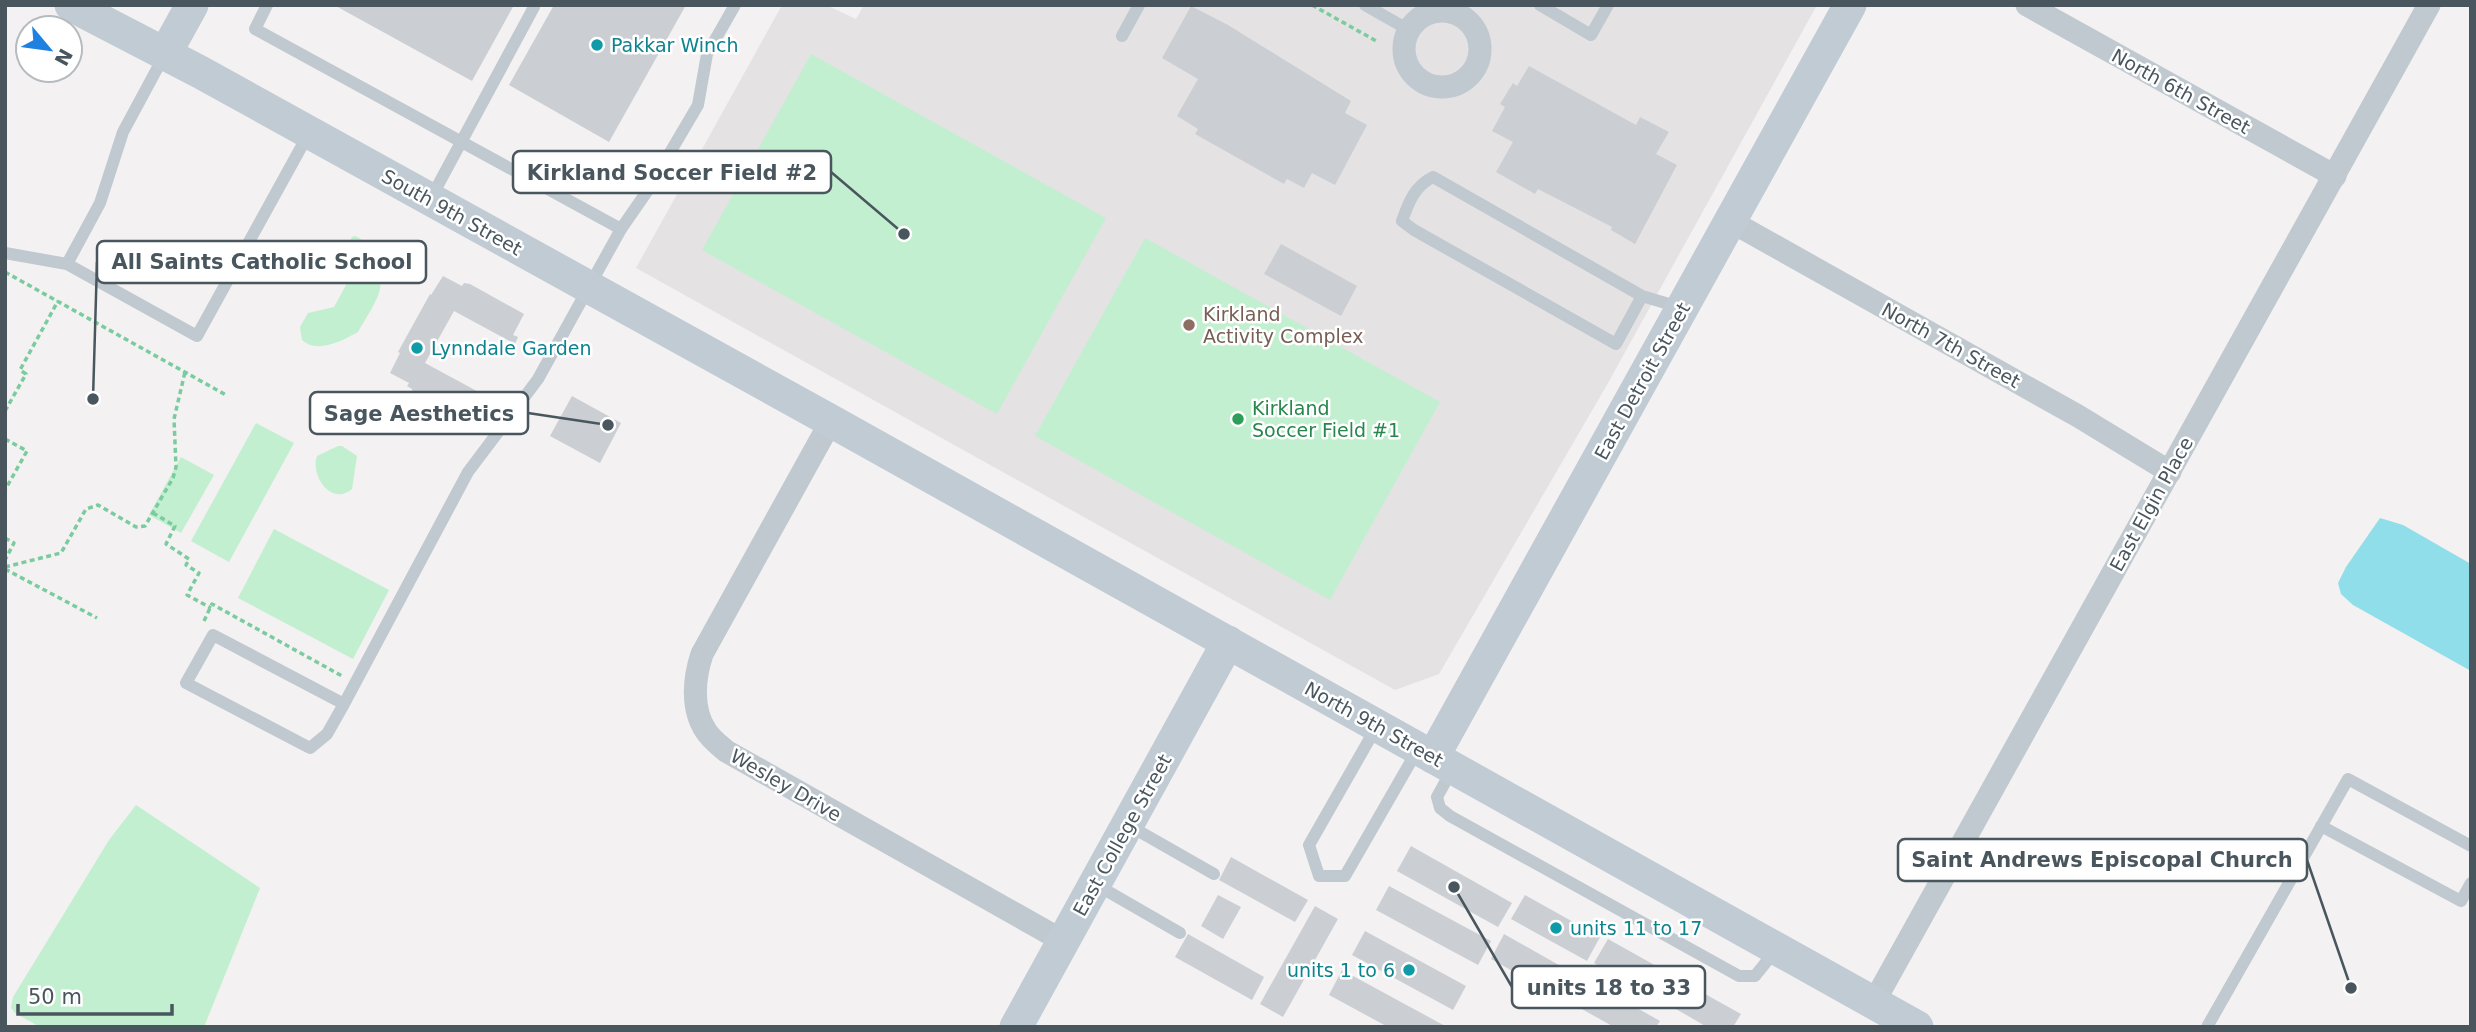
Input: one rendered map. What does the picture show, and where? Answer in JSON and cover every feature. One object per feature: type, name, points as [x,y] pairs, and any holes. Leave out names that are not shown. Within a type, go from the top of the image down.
[{"type":"main road","name":"South 9th Street","points":[[71,5],[165,54],[831,421]]},
{"type":"main road","points":[[165,54],[192,5]]},
{"type":"main road","name":"East Detroit Street","points":[[1435,758],[1850,5]]},
{"type":"main road","name":"North 9th Street","points":[[831,421],[1915,1026]]},
{"type":"main road","name":"East College Street","points":[[1016,1027],[1228,642]]},
{"type":"street","name":"North 6th Street","points":[[2027,5],[2334,176]]},
{"type":"street","name":"East Elgin Place","points":[[1874,1003],[2429,5]]},
{"type":"street","points":[[1465,10],[1479,36],[1481,50],[1471,74],[1449,87],[1435,87],[1423,82],[1406,64],[1403,51],[1409,30],[1417,19],[1428,12],[1465,10]]},
{"type":"street","name":"North 7th Street","points":[[1731,222],[2078,416],[2170,472]]},
{"type":"street","name":"Wesley Drive","points":[[831,421],[702,654],[698,668],[696,701],[704,729],[726,751],[1063,941]]},
{"type":"lane","points":[[267,5],[256,29],[621,229]]},
{"type":"lane","points":[[344,704],[213,635],[186,683],[310,748],[327,734],[344,704],[468,472],[538,379],[621,229],[648,190],[698,105],[707,54],[735,5]]},
{"type":"lane","points":[[1122,36],[1139,5]]},
{"type":"lane","points":[[1365,5],[1409,30]]},
{"type":"lane","points":[[1540,5],[1591,35],[1608,5]]},
{"type":"lane","points":[[430,200],[534,7]]},
{"type":"lane","points":[[67,264],[100,203],[123,132],[165,54]]},
{"type":"lane","points":[[5,253],[67,264],[197,336],[309,133]]},
{"type":"lane","points":[[1642,296],[1616,344],[1414,230],[1402,221],[1407,205],[1419,184],[1433,177],[1642,296],[1683,309]]},
{"type":"lane","points":[[1377,726],[1309,845],[1319,876],[1345,876],[1435,758]]},
{"type":"lane","points":[[1435,758],[1437,797],[1440,808],[1450,816],[1739,976],[1755,976],[1777,949]]},
{"type":"lane","points":[[2207,1027],[2348,779],[2471,846]]},
{"type":"lane","points":[[1128,824],[1214,874]]},
{"type":"lane","points":[[2322,826],[2461,901],[2471,883]]},
{"type":"lane","points":[[1094,884],[1180,933]]},
{"type":"path","points":[[1312,5],[1378,42]]},
{"type":"path","points":[[5,272],[226,395]]},
{"type":"path","points":[[5,411],[26,374],[20,370],[58,301]]},
{"type":"path","points":[[5,568],[61,553],[86,509],[98,505],[136,527],[145,526],[173,478],[176,467],[174,419],[185,372]]},
{"type":"path","points":[[5,439],[27,451],[5,490]]},
{"type":"path","points":[[153,513],[175,526],[166,544],[189,559],[186,565],[199,573],[187,595],[211,608]]},
{"type":"path","points":[[5,538],[14,543],[5,560]]},
{"type":"path","points":[[5,568],[97,618]]},
{"type":"shaded area","name":"Kirkland Activity Complex","points":[[782,5],[826,5],[856,19],[864,5],[1817,5],[1608,383],[1439,674],[1395,690],[636,268]]},
{"type":"green space","points":[[811,54],[1106,218],[997,414],[702,250]]},
{"type":"green space","points":[[355,236],[366,244],[377,266],[380,288],[377,298],[358,332],[330,345],[308,344],[302,340],[300,327],[308,313],[334,307],[352,274],[342,255]]},
{"type":"green space","name":"Kirkland Soccer Field #1","points":[[1145,238],[1440,402],[1330,600],[1035,436]]},
{"type":"green space","points":[[256,423],[294,443],[229,562],[191,541]]},
{"type":"green space","points":[[338,446],[357,456],[352,489],[344,494],[337,494],[324,486],[319,480],[316,464],[317,456]]},
{"type":"green space","points":[[181,457],[214,475],[181,533],[149,515]]},
{"type":"green space","points":[[274,529],[389,590],[353,659],[238,598]]},
{"type":"green space","points":[[136,805],[260,888],[204,1027],[40,1027],[15,1013],[11,1008],[13,997],[109,840]]},
{"type":"water","points":[[2380,518],[2403,525],[2471,564],[2471,671],[2353,605],[2341,594],[2338,583],[2346,567]]},
{"type":"building","points":[[334,5],[514,5],[472,81]]},
{"type":"building","name":"Pakkar Winch","points":[[554,5],[686,5],[609,142],[509,85]]},
{"type":"building","points":[[1191,6],[1228,25],[1351,101],[1345,113],[1367,125],[1335,185],[1312,173],[1304,188],[1287,179],[1284,184],[1195,134],[1198,129],[1177,116],[1198,79],[1162,58]]},
{"type":"building","points":[[1529,66],[1636,125],[1640,117],[1669,132],[1656,154],[1677,165],[1635,244],[1611,230],[1612,227],[1538,189],[1535,194],[1496,172],[1513,142],[1492,131],[1505,107],[1500,104],[1513,83],[1517,86]]},
{"type":"building","points":[[1281,244],[1357,286],[1341,316],[1264,274]]},
{"type":"building","name":"Lynndale Garden","points":[[443,276],[462,286],[464,283],[470,284],[524,314],[513,335],[518,337],[515,344],[454,311],[425,363],[486,396],[483,403],[478,400],[466,420],[412,391],[407,386],[409,383],[390,373],[400,353],[398,352]]},
{"type":"building","points":[[572,396],[621,423],[600,463],[550,436]]},
{"type":"building","points":[[1411,846],[1512,903],[1498,927],[1397,871]]},
{"type":"building","points":[[1231,857],[1308,900],[1295,922],[1219,880]]},
{"type":"building","points":[[1389,886],[1491,941],[1478,965],[1376,910]]},
{"type":"building","points":[[1218,895],[1241,907],[1223,939],[1201,926]]},
{"type":"building","name":"units 11 to 17","points":[[1525,895],[1600,937],[1587,961],[1511,919]]},
{"type":"building","points":[[1315,906],[1338,919],[1283,1017],[1260,1004]]},
{"type":"building","name":"units 1 to 6","points":[[1365,931],[1466,986],[1453,1010],[1352,955]]},
{"type":"building","points":[[1188,934],[1264,977],[1252,1000],[1175,957]]},
{"type":"building","points":[[1504,934],[1580,977],[1566,1001],[1491,959]]},
{"type":"building","points":[[1608,939],[1683,981],[1670,1006],[1594,963]]},
{"type":"building","points":[[1342,970],[1447,1027],[1388,1027],[1329,995]]},
{"type":"building","points":[[1584,978],[1660,1021],[1656,1027],[1614,1027],[1571,1003]]},
{"type":"building","points":[[1689,985],[1741,1014],[1733,1027],[1707,1027],[1676,1009]]},
{"type":"place","name":"Pakkar Winch","points":[[597,45]]},
{"type":"place","name":"Kirkland Soccer Field #2","points":[[904,234]]},
{"type":"place","name":"Kirkland Activity Complex","points":[[1189,325]]},
{"type":"place","name":"Lynndale Garden","points":[[417,348]]},
{"type":"place","name":"All Saints Catholic School","points":[[93,399]]},
{"type":"place","name":"Kirkland Soccer Field #1","points":[[1238,419]]},
{"type":"place","name":"Sage Aesthetics","points":[[608,425]]},
{"type":"place","name":"units 18 to 33","points":[[1454,887]]},
{"type":"place","name":"units 11 to 17","points":[[1556,928]]},
{"type":"place","name":"units 1 to 6","points":[[1409,970]]},
{"type":"place","name":"Saint Andrews Episcopal Church","points":[[2351,988]]}]
